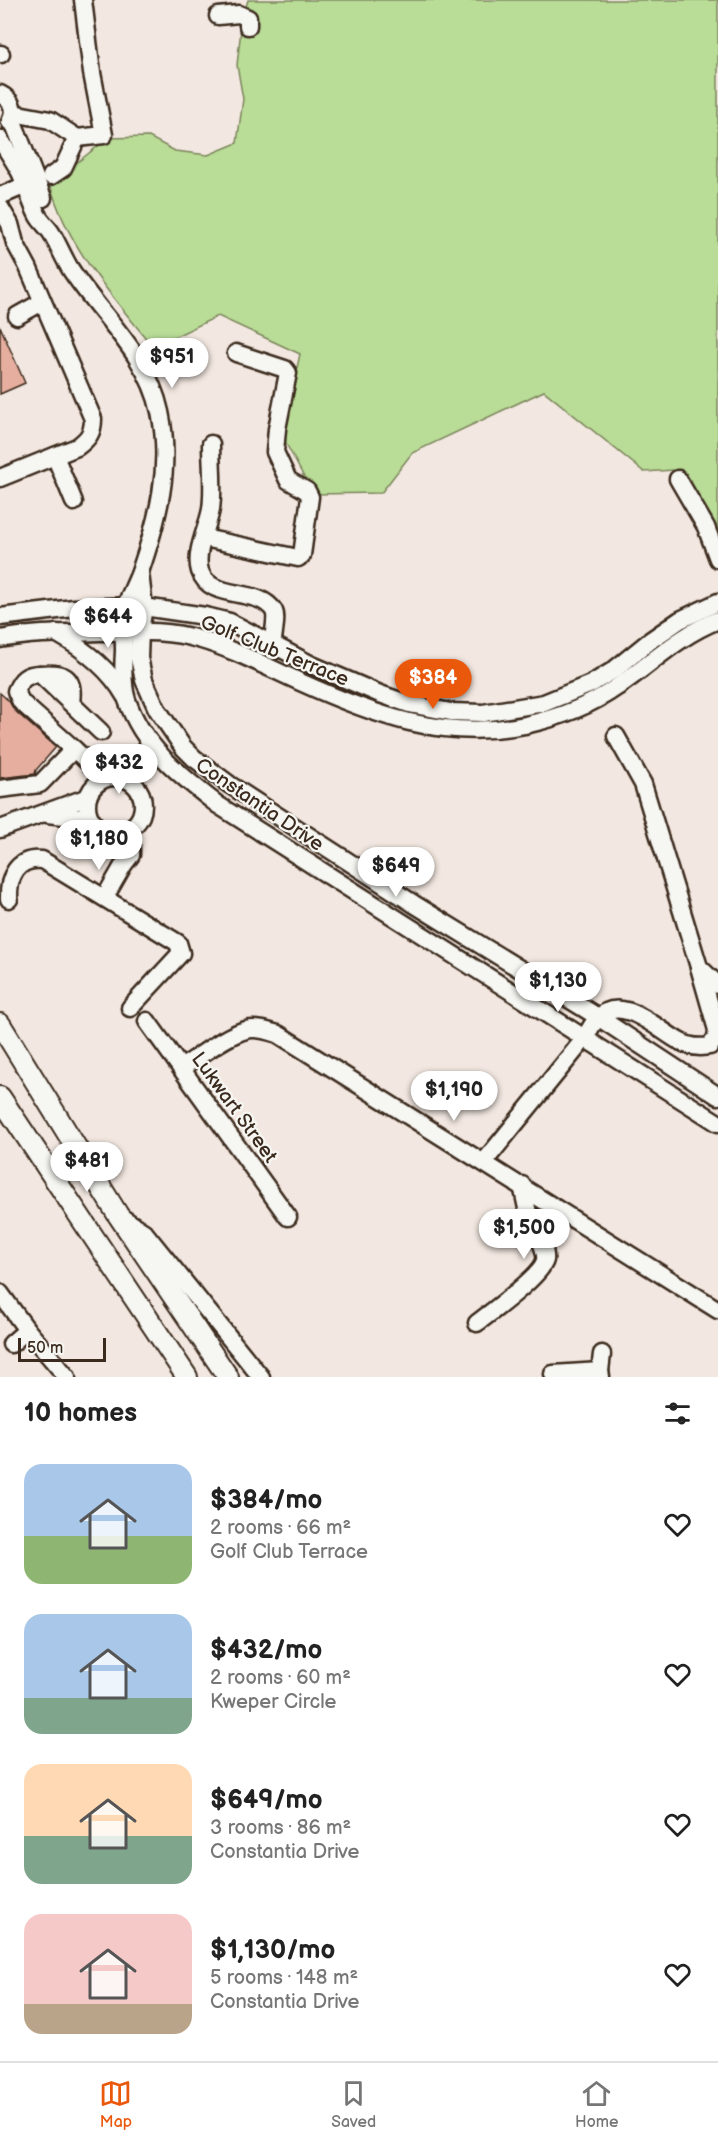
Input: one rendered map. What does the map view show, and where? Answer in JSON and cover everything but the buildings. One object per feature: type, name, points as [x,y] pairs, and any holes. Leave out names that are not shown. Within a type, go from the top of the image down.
[{"type":"main road","points":[[0,1024],[118,1215],[228,1377]]},
{"type":"main road","points":[[0,1097],[187,1377]]},
{"type":"street","points":[[8,121],[50,120],[77,138],[104,135],[93,82],[83,0]]},
{"type":"street","points":[[218,16],[242,15],[248,18],[248,26]]},
{"type":"street","name":"Constantia Drive","points":[[0,94],[10,101],[8,121],[44,202],[52,234]]},
{"type":"street","points":[[51,176],[63,168],[77,138]]},
{"type":"street","name":"Constantia Drive","points":[[0,139],[21,174],[39,218],[52,234],[73,273],[125,338],[141,363],[155,393],[165,443],[165,474],[160,506],[140,573],[126,606],[144,680],[150,696],[171,731],[194,758],[230,785],[424,910],[716,1091]]},
{"type":"street","points":[[0,196],[19,189]]},
{"type":"street","points":[[0,207],[10,224],[15,243],[93,419],[93,428],[87,440],[69,451],[0,477]]},
{"type":"street","points":[[17,316],[42,302]]},
{"type":"street","points":[[204,538],[298,558],[302,555],[310,497],[307,491],[288,480],[275,452],[288,373],[285,369],[236,353]]},
{"type":"street","points":[[211,444],[211,508],[198,559],[200,571],[213,587],[258,600],[270,607],[276,616],[272,643],[275,670]]},
{"type":"street","points":[[55,456],[74,502]]},
{"type":"street","points":[[678,479],[706,527],[718,559]]},
{"type":"street","name":"Constantia Drive","points":[[140,573],[144,607],[132,632],[123,670],[127,699],[139,726],[152,746],[182,776],[218,805],[718,1123]]},
{"type":"street","name":"Golf Club Terrace","points":[[0,617],[74,608],[126,606],[230,622],[312,665],[380,694],[409,704],[451,712],[483,713],[544,703],[591,684],[614,670],[634,652],[680,620],[718,602]]},
{"type":"street","name":"Golf Club Terrace","points":[[0,639],[56,633],[132,632],[184,635],[246,658],[376,714],[412,724],[449,730],[502,729],[551,718],[582,706],[616,688],[682,637],[718,620]]},
{"type":"street","points":[[56,633],[81,648],[108,672],[127,699]]},
{"type":"street","points":[[246,658],[272,643]]},
{"type":"street","points":[[90,764],[92,791],[87,810],[91,819],[97,826],[113,833],[131,828],[142,813],[141,795],[136,787],[129,781],[111,777],[90,764],[21,702],[16,691],[21,680],[31,674],[61,674],[69,680],[73,689],[71,702],[101,732]]},
{"type":"street","points":[[484,1162],[585,1038],[598,1017],[618,1009],[627,1011],[641,1016],[680,1042],[692,1047],[710,1046],[716,1038],[717,1030],[643,784],[616,736]]},
{"type":"street","points":[[0,789],[40,784],[74,749]]},
{"type":"street","points":[[0,829],[92,791],[111,777]]},
{"type":"street","points":[[43,813],[91,819]]},
{"type":"street","points":[[105,897],[131,855],[131,828]]},
{"type":"street","points":[[113,833],[125,854],[124,864]]},
{"type":"street","points":[[9,899],[11,879],[18,865],[27,860],[36,859],[51,864],[178,943],[181,950],[175,960],[130,1008]]},
{"type":"street","points":[[392,916],[424,910],[423,936]]},
{"type":"street","points":[[699,968],[718,985]]},
{"type":"street","name":"Lukwart Street","points":[[147,1021],[288,1217]]},
{"type":"street","points":[[181,1068],[247,1030],[263,1030],[278,1034],[718,1310]]},
{"type":"street","points":[[477,1323],[509,1298],[540,1268],[545,1260],[544,1250],[528,1213],[522,1185]]},
{"type":"street","points":[[118,1215],[144,1232],[261,1377]]},
{"type":"street","points":[[0,1293],[27,1330],[67,1377]]},
{"type":"street","points":[[11,1344],[27,1330]]},
{"type":"street","points":[[553,1374],[601,1367]]},
{"type":"green space","points":[[248,0],[718,0],[718,562],[674,470],[644,472],[544,391],[412,453],[381,493],[313,494],[282,436],[300,354],[218,316],[153,347],[107,290],[80,250],[58,207],[50,184],[108,138],[149,137],[175,151],[208,155],[237,143],[243,99],[237,65],[242,20]]}]
